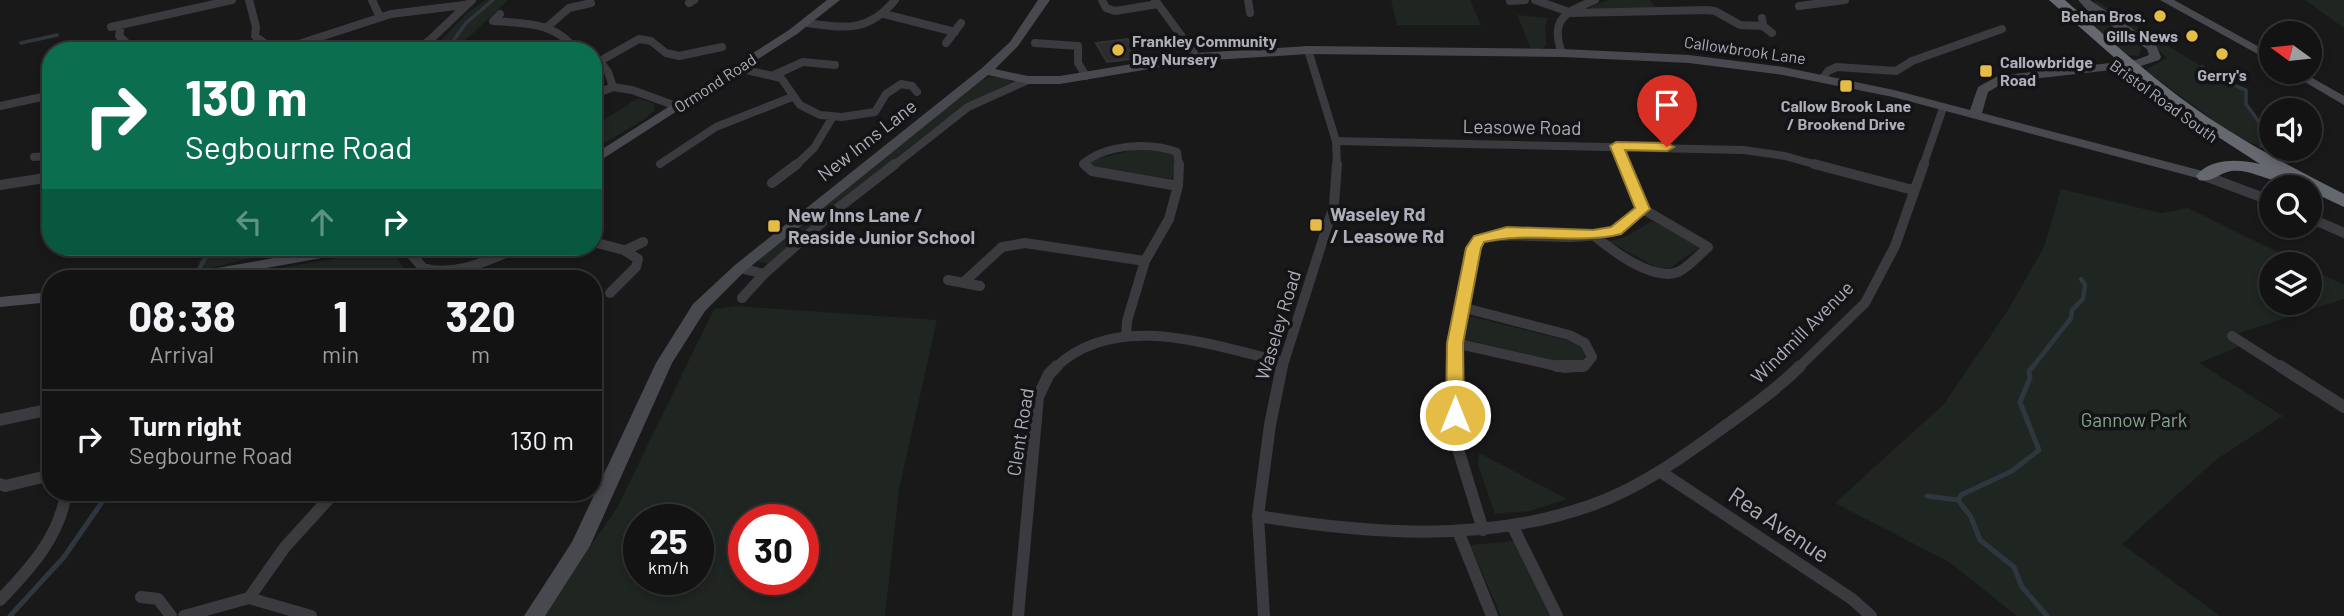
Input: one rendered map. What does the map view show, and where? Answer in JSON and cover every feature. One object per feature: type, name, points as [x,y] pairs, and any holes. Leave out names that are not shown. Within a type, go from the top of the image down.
[{"type":"highway","name":"Bristol Road South","points":[[2040,0],[2126,78],[2202,131],[2277,175]]},
{"type":"highway","name":"Bristol Road South","points":[[2056,0],[2124,62],[2192,114],[2344,201]]},
{"type":"highway","points":[[2202,131],[2220,151],[2221,159],[2211,171]]},
{"type":"highway","points":[[2211,171],[2251,167],[2270,175]]},
{"type":"highway","points":[[2322,199],[2344,210]]},
{"type":"street","points":[[111,27],[232,0]]},
{"type":"street","points":[[249,0],[256,27],[255,36],[263,42]]},
{"type":"street","points":[[372,0],[379,15]]},
{"type":"street","name":"Ormond Road","points":[[602,155],[806,23],[834,0]]},
{"type":"street","points":[[806,23],[846,27],[861,24],[884,14],[895,0]]},
{"type":"street","points":[[986,71],[1014,44],[1044,0]]},
{"type":"street","points":[[1102,0],[1107,8],[1115,10],[1156,2],[1197,57]]},
{"type":"street","points":[[1248,0],[1250,13]]},
{"type":"street","points":[[1510,1],[1525,0]]},
{"type":"street","points":[[1535,0],[1572,13],[1715,11],[1740,25],[1763,22],[1772,33]]},
{"type":"street","points":[[1562,53],[1555,38],[1556,28],[1562,18],[1595,0]]},
{"type":"street","points":[[1667,0],[1675,11]]},
{"type":"street","points":[[1799,6],[1845,0]]},
{"type":"street","points":[[1974,117],[1982,90],[2002,79],[2138,63],[2155,57],[2152,47],[2091,8],[2084,0]]},
{"type":"street","points":[[2166,0],[2259,52]]},
{"type":"street","points":[[302,42],[379,15],[423,6],[468,2]]},
{"type":"street","points":[[426,42],[443,30],[468,2]]},
{"type":"street","points":[[546,28],[569,8],[591,3]]},
{"type":"street","points":[[500,14],[493,21],[527,22],[558,32],[567,42]]},
{"type":"street","points":[[884,14],[955,32]]},
{"type":"street","points":[[946,43],[961,23]]},
{"type":"street","points":[[121,25],[119,36],[125,42]]},
{"type":"street","points":[[1823,78],[1828,71],[1836,67],[1900,73],[1912,61],[2002,29]]},
{"type":"street","points":[[602,58],[635,40],[644,38],[653,42],[664,53],[682,56],[708,46],[722,47]]},
{"type":"street","points":[[1035,43],[1078,46],[1078,63],[1086,76]]},
{"type":"street","name":"Callowbrook Lane","points":[[1197,57],[1308,50],[1562,53],[1689,59],[1823,78],[1974,117],[2211,171],[2259,195]]},
{"type":"street","name":"Waseley Road","points":[[1264,616],[1258,516],[1270,425],[1283,362],[1334,205],[1337,176],[1336,141],[1308,50]]},
{"type":"street","name":"New Inns Lane","points":[[602,498],[664,363],[699,309],[740,268],[986,71],[1028,80],[1060,80],[1197,57]]},
{"type":"street","points":[[774,75],[799,62],[812,60],[835,65]]},
{"type":"street","points":[[602,66],[608,72],[613,87]]},
{"type":"street","points":[[738,68],[774,75],[785,82],[792,97],[821,116],[832,118],[844,119],[875,112],[886,94],[901,84],[912,86],[917,92]]},
{"type":"street","name":"New Inns Lane","points":[[743,298],[764,274],[837,209],[968,107],[1028,80]]},
{"type":"street","points":[[2315,84],[2344,101]]},
{"type":"street","points":[[602,92],[613,87],[632,90],[679,107]]},
{"type":"street","points":[[0,106],[42,97]]},
{"type":"street","points":[[660,164],[716,127],[792,97]]},
{"type":"street","name":"Windmill Avenue","points":[[1258,516],[1374,531],[1458,531],[1513,527],[1590,506],[1661,471],[1778,388],[1864,303],[1895,246],[1943,108]]},
{"type":"street","points":[[772,183],[813,152],[821,142],[832,118]]},
{"type":"street","name":"Leasowe Road","points":[[1336,141],[1743,150],[1771,153],[1913,190]]},
{"type":"street","points":[[1126,337],[1127,321],[1145,261],[1169,219],[1178,186],[1179,156],[1167,147],[1139,146],[1095,155],[1084,163],[1087,169],[1092,171],[1178,186]]},
{"type":"street","points":[[1593,235],[1611,250],[1661,275],[1677,273],[1708,247],[1643,209],[1616,146]]},
{"type":"street","points":[[34,157],[42,157]]},
{"type":"street","points":[[0,185],[42,178]]},
{"type":"street","points":[[1483,530],[1455,439],[1455,343],[1473,248],[1479,239],[1507,232],[1593,235],[1616,230],[1643,209]]},
{"type":"street","points":[[2322,223],[2344,233]]},
{"type":"street","points":[[626,250],[643,242]]},
{"type":"street","points":[[964,282],[1002,247],[1025,243],[1145,261]]},
{"type":"street","points":[[602,244],[635,254],[638,263],[610,293]]},
{"type":"street","points":[[232,270],[309,256]]},
{"type":"street","points":[[413,256],[422,267],[432,270]]},
{"type":"street","points":[[445,270],[462,268],[496,256]]},
{"type":"street","points":[[740,268],[764,274]]},
{"type":"street","points":[[948,280],[979,286]]},
{"type":"street","points":[[0,302],[42,298]]},
{"type":"street","points":[[1455,343],[1565,368],[1585,366],[1592,357],[1586,343],[1569,335],[1461,307]]},
{"type":"street","name":"Clent Road","points":[[1018,616],[1031,455],[1041,387],[1056,368],[1077,353],[1098,343],[1126,337],[1157,336],[1283,362]]},
{"type":"street","points":[[2232,336],[2344,407]]},
{"type":"street","points":[[0,420],[42,411]]},
{"type":"street","name":"Rea Avenue","points":[[1661,471],[1852,598],[1871,616]]},
{"type":"street","points":[[0,484],[5,486],[42,477]]},
{"type":"street","points":[[0,600],[7,587],[57,527],[66,501]]},
{"type":"street","points":[[249,598],[285,547],[327,501]]},
{"type":"street","name":"New Inns Lane","points":[[534,616],[580,546],[601,501]]},
{"type":"street","points":[[1513,527],[1557,616]]},
{"type":"street","points":[[1458,531],[1492,616]]},
{"type":"street","points":[[141,597],[158,599],[171,616]]},
{"type":"street","points":[[184,616],[249,598],[311,616]]},
{"type":"green space","points":[[486,0],[508,0],[464,42],[440,42],[466,14]]},
{"type":"green space","points":[[1391,0],[1470,0],[1481,25],[1397,25]]},
{"type":"green space","points":[[1608,0],[1650,0],[1656,9],[1593,11],[1589,8]]},
{"type":"green space","points":[[2095,0],[2226,82],[2246,90],[2247,105],[2259,122],[2259,145],[2239,139],[2145,70],[2167,58],[2149,41],[2095,6]]},
{"type":"green space","points":[[2305,0],[2344,0],[2344,28]]},
{"type":"green space","points":[[2072,8],[2085,10],[2141,47],[2139,56],[2127,55]]},
{"type":"green space","points":[[1517,15],[1548,18],[1545,26],[1546,45],[1542,49],[1531,49]]},
{"type":"green space","points":[[990,77],[1006,78],[1012,82],[966,106],[937,126],[847,197],[769,264],[759,262],[759,258],[982,80]]},
{"type":"green space","points":[[638,98],[654,104],[654,111],[643,120],[602,145],[602,121]]},
{"type":"green space","points":[[1140,148],[1173,154],[1176,161],[1172,179],[1093,169],[1089,161]]},
{"type":"green space","name":"Gannow Park","points":[[2061,189],[2161,213],[2188,208],[2278,252],[2259,252],[2259,315],[2295,315],[2233,335],[2245,344],[2199,363],[2283,416],[2217,459],[2122,544],[2220,616],[2017,616],[1949,562],[1835,503],[1944,404],[2008,310],[2044,247]]},
{"type":"green space","points":[[1652,221],[1701,246],[1670,268],[1659,269],[1608,241],[1625,237]]},
{"type":"green space","points":[[204,256],[254,256],[207,269],[198,262]]},
{"type":"green space","points":[[348,256],[396,256],[405,270],[270,270]]},
{"type":"green space","name":"Gannow Park","points":[[2322,274],[2344,285],[2344,299],[2322,306]]},
{"type":"green space","points":[[736,306],[937,320],[899,489],[885,616],[541,616],[617,508],[714,309]]},
{"type":"green space","points":[[1469,316],[1581,344],[1586,352],[1584,361],[1563,363],[1464,339]]},
{"type":"green space","points":[[1479,453],[1567,499],[1530,511],[1495,514],[1478,465]]},
{"type":"green space","points":[[1515,541],[1550,616],[1501,616],[1470,545]]},
{"type":"building","name":"Frankley Community Day Nursery","points":[[1128,39],[1139,58],[1107,62],[1096,43]]},
{"type":"waterway","points":[[452,42],[466,23],[493,0]]},
{"type":"waterway","points":[[21,43],[57,35]]},
{"type":"waterway","points":[[2202,67],[2226,82],[2246,90],[2246,104],[2259,122]]},
{"type":"waterway","points":[[199,270],[206,256]]},
{"type":"waterway","points":[[2032,368],[2071,318],[2072,310],[2083,299],[2085,285],[2081,279]]},
{"type":"waterway","points":[[1958,500],[1961,495],[2012,471],[2039,450],[2020,402],[2033,366]]},
{"type":"waterway","points":[[1927,496],[1958,500]]},
{"type":"waterway","points":[[1958,500],[1971,517],[1980,540],[2014,567],[2022,587],[2047,616]]},
{"type":"waterway","points":[[10,616],[64,557],[103,501]]},
{"type":"place","name":"Behan Bros.","points":[[2160,16]]},
{"type":"place","name":"Gills News","points":[[2192,36]]},
{"type":"place","name":"Frankley Community Day Nursery","points":[[1118,50]]},
{"type":"place","name":"Gerry's","points":[[2222,54]]},
{"type":"place","name":"Callowbridge Road","points":[[1986,71]]},
{"type":"place","name":"Callow Brook Lane / Brookend Drive","points":[[1846,86]]},
{"type":"place","name":"Waseley Rd / Leasowe Rd","points":[[1316,225]]},
{"type":"place","name":"New Inns Lane / Reaside Junior School","points":[[774,226]]},
{"type":"route","points":[[1455,415],[1455,343],[1473,248],[1479,239],[1507,232],[1593,235],[1616,230],[1643,209],[1616,146],[1667,147]]}]
